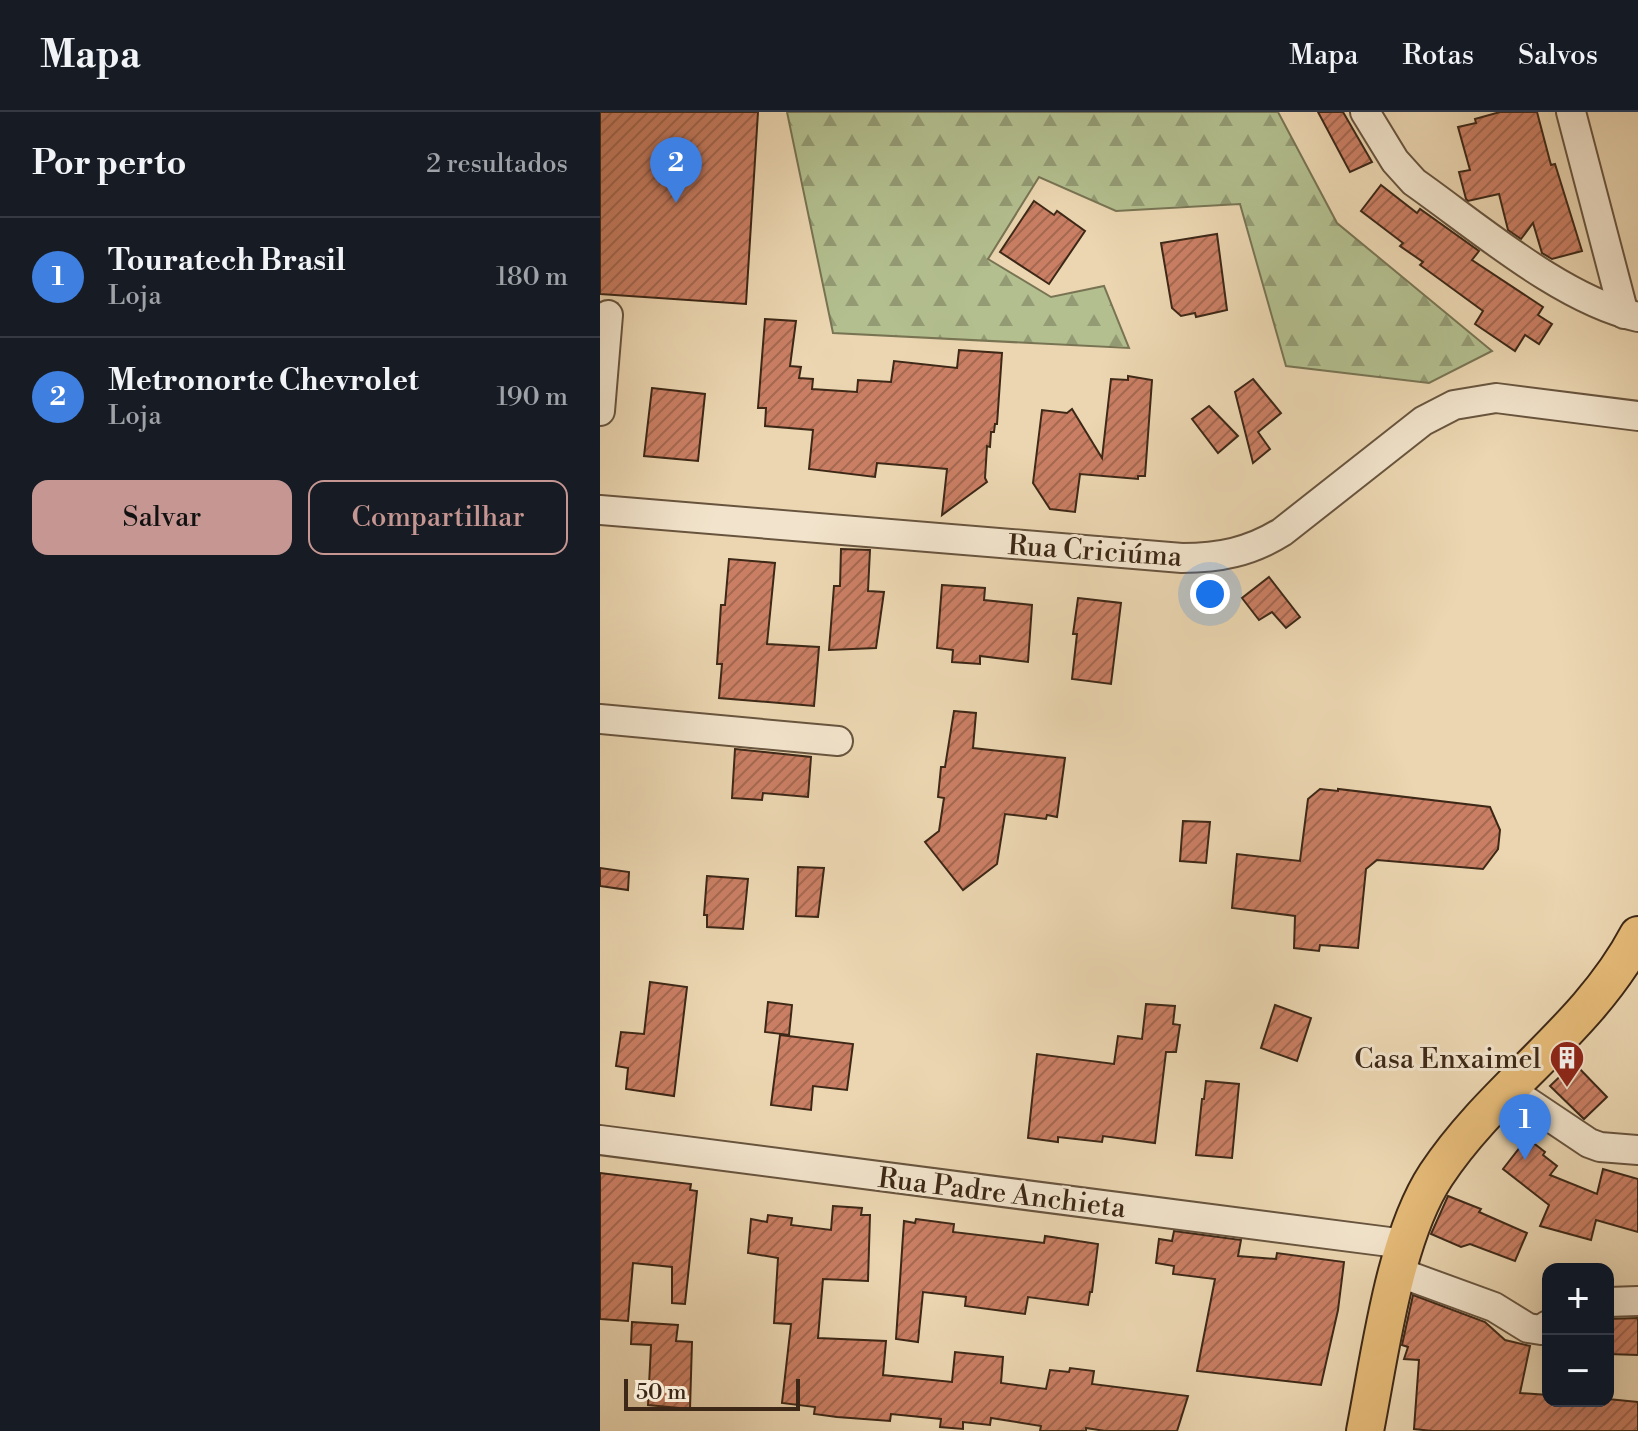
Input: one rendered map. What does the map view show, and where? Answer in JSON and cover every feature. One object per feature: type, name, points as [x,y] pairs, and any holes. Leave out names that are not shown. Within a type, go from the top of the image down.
[{"type":"main road","points":[[1365,1431],[1402,1258],[1419,1205],[1434,1177],[1507,1088],[1582,1017],[1637,941]]},
{"type":"street","points":[[1365,112],[1395,161],[1414,182],[1556,282],[1587,299],[1631,316]]},
{"type":"street","points":[[1571,112],[1631,316]]},
{"type":"street","points":[[600,411],[608,315]]},
{"type":"street","name":"Rua Criciúma","points":[[600,510],[1209,558],[1238,553],[1274,538],[1423,421],[1454,405],[1474,399],[1496,398],[1638,416]]},
{"type":"street","points":[[600,719],[838,741]]},
{"type":"street","points":[[1507,1088],[1589,1143],[1600,1147],[1638,1150]]},
{"type":"street","name":"Rua Padre Anchieta","points":[[600,1140],[1402,1258],[1528,1328],[1542,1329]]},
{"type":"street","points":[[1614,1302],[1638,1301]]},
{"type":"green space","points":[[787,112],[1278,112],[1337,223],[1492,351],[1429,383],[1286,366],[1240,204],[1116,211],[1039,177],[988,259],[1051,297],[1104,286],[1129,348],[833,333]]},
{"type":"building","points":[[600,112],[758,112],[746,304],[600,294]]},
{"type":"building","points":[[1318,112],[1343,112],[1372,162],[1350,172]]},
{"type":"building","points":[[1500,112],[1537,112],[1551,165],[1555,164],[1582,251],[1552,259],[1542,253],[1533,223],[1521,239],[1508,230],[1499,194],[1466,199],[1459,172],[1470,170],[1458,127]]},
{"type":"building","points":[[1381,185],[1417,213],[1420,209],[1479,251],[1472,260],[1543,307],[1538,315],[1552,324],[1539,344],[1525,335],[1515,351],[1475,324],[1483,311],[1420,265],[1423,262],[1400,246],[1403,243],[1361,211]]},
{"type":"building","points":[[1034,201],[1054,215],[1057,211],[1085,231],[1049,284],[1000,252]]},
{"type":"building","points":[[1217,234],[1227,310],[1196,317],[1195,313],[1181,316],[1172,308],[1161,243]]},
{"type":"building","points":[[765,319],[796,321],[790,366],[801,367],[799,378],[813,379],[812,389],[857,392],[858,380],[891,382],[894,361],[957,368],[959,350],[1002,353],[997,424],[991,432],[990,447],[987,446],[987,482],[942,515],[947,469],[877,463],[875,477],[809,469],[813,430],[765,426],[766,408],[758,408]]},
{"type":"building","points":[[1128,376],[1152,380],[1145,476],[1138,476],[1138,479],[1080,474],[1075,512],[1050,509],[1033,483],[1042,410],[1067,413],[1072,409],[1102,458],[1111,379],[1128,380]]},
{"type":"building","points":[[1253,379],[1281,413],[1258,432],[1270,449],[1253,463],[1235,392]]},
{"type":"building","points":[[652,388],[705,394],[698,461],[644,456]]},
{"type":"building","points":[[1209,406],[1238,436],[1218,453],[1192,419]]},
{"type":"building","points":[[841,549],[870,550],[868,591],[884,592],[876,648],[829,650],[834,586],[840,586]]},
{"type":"building","points":[[729,559],[775,563],[767,644],[819,647],[814,706],[719,698],[722,664],[717,664],[721,605],[725,605]]},
{"type":"building","points":[[1269,577],[1300,617],[1286,628],[1272,612],[1259,620],[1242,598]]},
{"type":"building","points":[[942,585],[985,588],[984,600],[1032,605],[1028,662],[980,656],[980,664],[952,662],[953,650],[937,648]]},
{"type":"building","points":[[1078,598],[1121,603],[1111,684],[1072,679]]},
{"type":"building","points":[[954,711],[976,713],[973,748],[1065,758],[1057,817],[1047,815],[1046,819],[1005,814],[997,864],[963,890],[925,842],[939,831],[944,798],[938,797],[941,767],[945,767]]},
{"type":"building","points":[[735,749],[811,757],[808,797],[763,793],[762,800],[732,798]]},
{"type":"building","points":[[1320,789],[1490,807],[1500,830],[1498,849],[1483,869],[1377,860],[1366,869],[1358,948],[1320,945],[1319,951],[1294,948],[1295,916],[1232,908],[1237,854],[1300,861],[1308,799]]},
{"type":"building","points":[[1183,821],[1210,822],[1206,863],[1180,861]]},
{"type":"building","points":[[798,867],[824,868],[818,917],[796,916]]},
{"type":"building","points":[[600,868],[629,872],[628,890],[600,886]]},
{"type":"building","points":[[707,876],[748,879],[743,929],[707,927],[707,915],[704,915]]},
{"type":"building","points":[[650,982],[687,987],[674,1096],[626,1089],[628,1068],[616,1066],[621,1032],[644,1034]]},
{"type":"building","points":[[768,1002],[792,1005],[789,1035],[765,1032]]},
{"type":"building","points":[[1146,1004],[1175,1006],[1173,1024],[1180,1025],[1176,1052],[1166,1052],[1155,1143],[1103,1136],[1102,1142],[1058,1137],[1058,1142],[1028,1138],[1037,1054],[1114,1064],[1118,1036],[1142,1039]]},
{"type":"building","points":[[1275,1005],[1311,1018],[1297,1061],[1261,1048]]},
{"type":"building","points":[[780,1035],[853,1044],[847,1090],[813,1086],[811,1110],[771,1105]]},
{"type":"building","points":[[1574,1063],[1607,1097],[1584,1119],[1550,1086]]},
{"type":"building","points":[[1206,1081],[1239,1084],[1232,1158],[1196,1155]]},
{"type":"building","points":[[1527,1138],[1557,1166],[1550,1175],[1597,1194],[1603,1169],[1638,1179],[1638,1232],[1596,1220],[1591,1240],[1540,1226],[1549,1205],[1503,1169]]},
{"type":"building","points":[[600,1173],[691,1184],[690,1190],[697,1191],[685,1304],[672,1303],[672,1267],[633,1263],[628,1321],[600,1319]]},
{"type":"building","points":[[1448,1196],[1527,1233],[1515,1261],[1470,1244],[1461,1247],[1431,1234]]},
{"type":"building","points":[[833,1206],[862,1208],[861,1215],[870,1215],[868,1281],[823,1279],[818,1338],[886,1341],[883,1375],[952,1382],[955,1352],[1003,1357],[1001,1383],[1046,1389],[1050,1370],[1069,1372],[1070,1368],[1094,1371],[1092,1384],[1188,1396],[1177,1431],[1086,1428],[1086,1431],[1040,1431],[1041,1426],[991,1418],[990,1425],[963,1422],[963,1429],[940,1427],[941,1419],[891,1414],[890,1421],[837,1417],[814,1414],[815,1407],[782,1403],[791,1324],[774,1323],[778,1258],[748,1253],[751,1219],[767,1222],[768,1215],[792,1218],[791,1225],[831,1230]]},
{"type":"building","points":[[916,1219],[954,1224],[953,1232],[1044,1243],[1045,1236],[1098,1244],[1088,1305],[1028,1297],[1025,1314],[965,1306],[966,1297],[923,1292],[918,1342],[896,1339],[904,1221],[915,1223]]},
{"type":"building","points":[[1174,1231],[1241,1240],[1238,1256],[1276,1259],[1277,1253],[1344,1262],[1338,1310],[1321,1385],[1197,1371],[1215,1279],[1173,1274],[1174,1266],[1156,1263],[1159,1239],[1172,1241]]},
{"type":"building","points":[[1413,1295],[1485,1322],[1505,1340],[1530,1346],[1520,1393],[1542,1395],[1542,1407],[1614,1407],[1614,1400],[1638,1402],[1638,1431],[1414,1429],[1419,1360],[1404,1359],[1408,1347],[1402,1345]]},
{"type":"building","points":[[1638,1318],[1638,1355],[1614,1354],[1614,1319]]},
{"type":"building","points":[[632,1322],[678,1325],[676,1341],[692,1342],[690,1409],[648,1405],[651,1345],[631,1344]]},
{"type":"place","name":"Metronorte Chevrolet","points":[[676,203]]},
{"type":"place","name":"Casa Enxaimel","points":[[1567,1089]]},
{"type":"place","name":"Touratech Brasil","points":[[1525,1160]]}]
